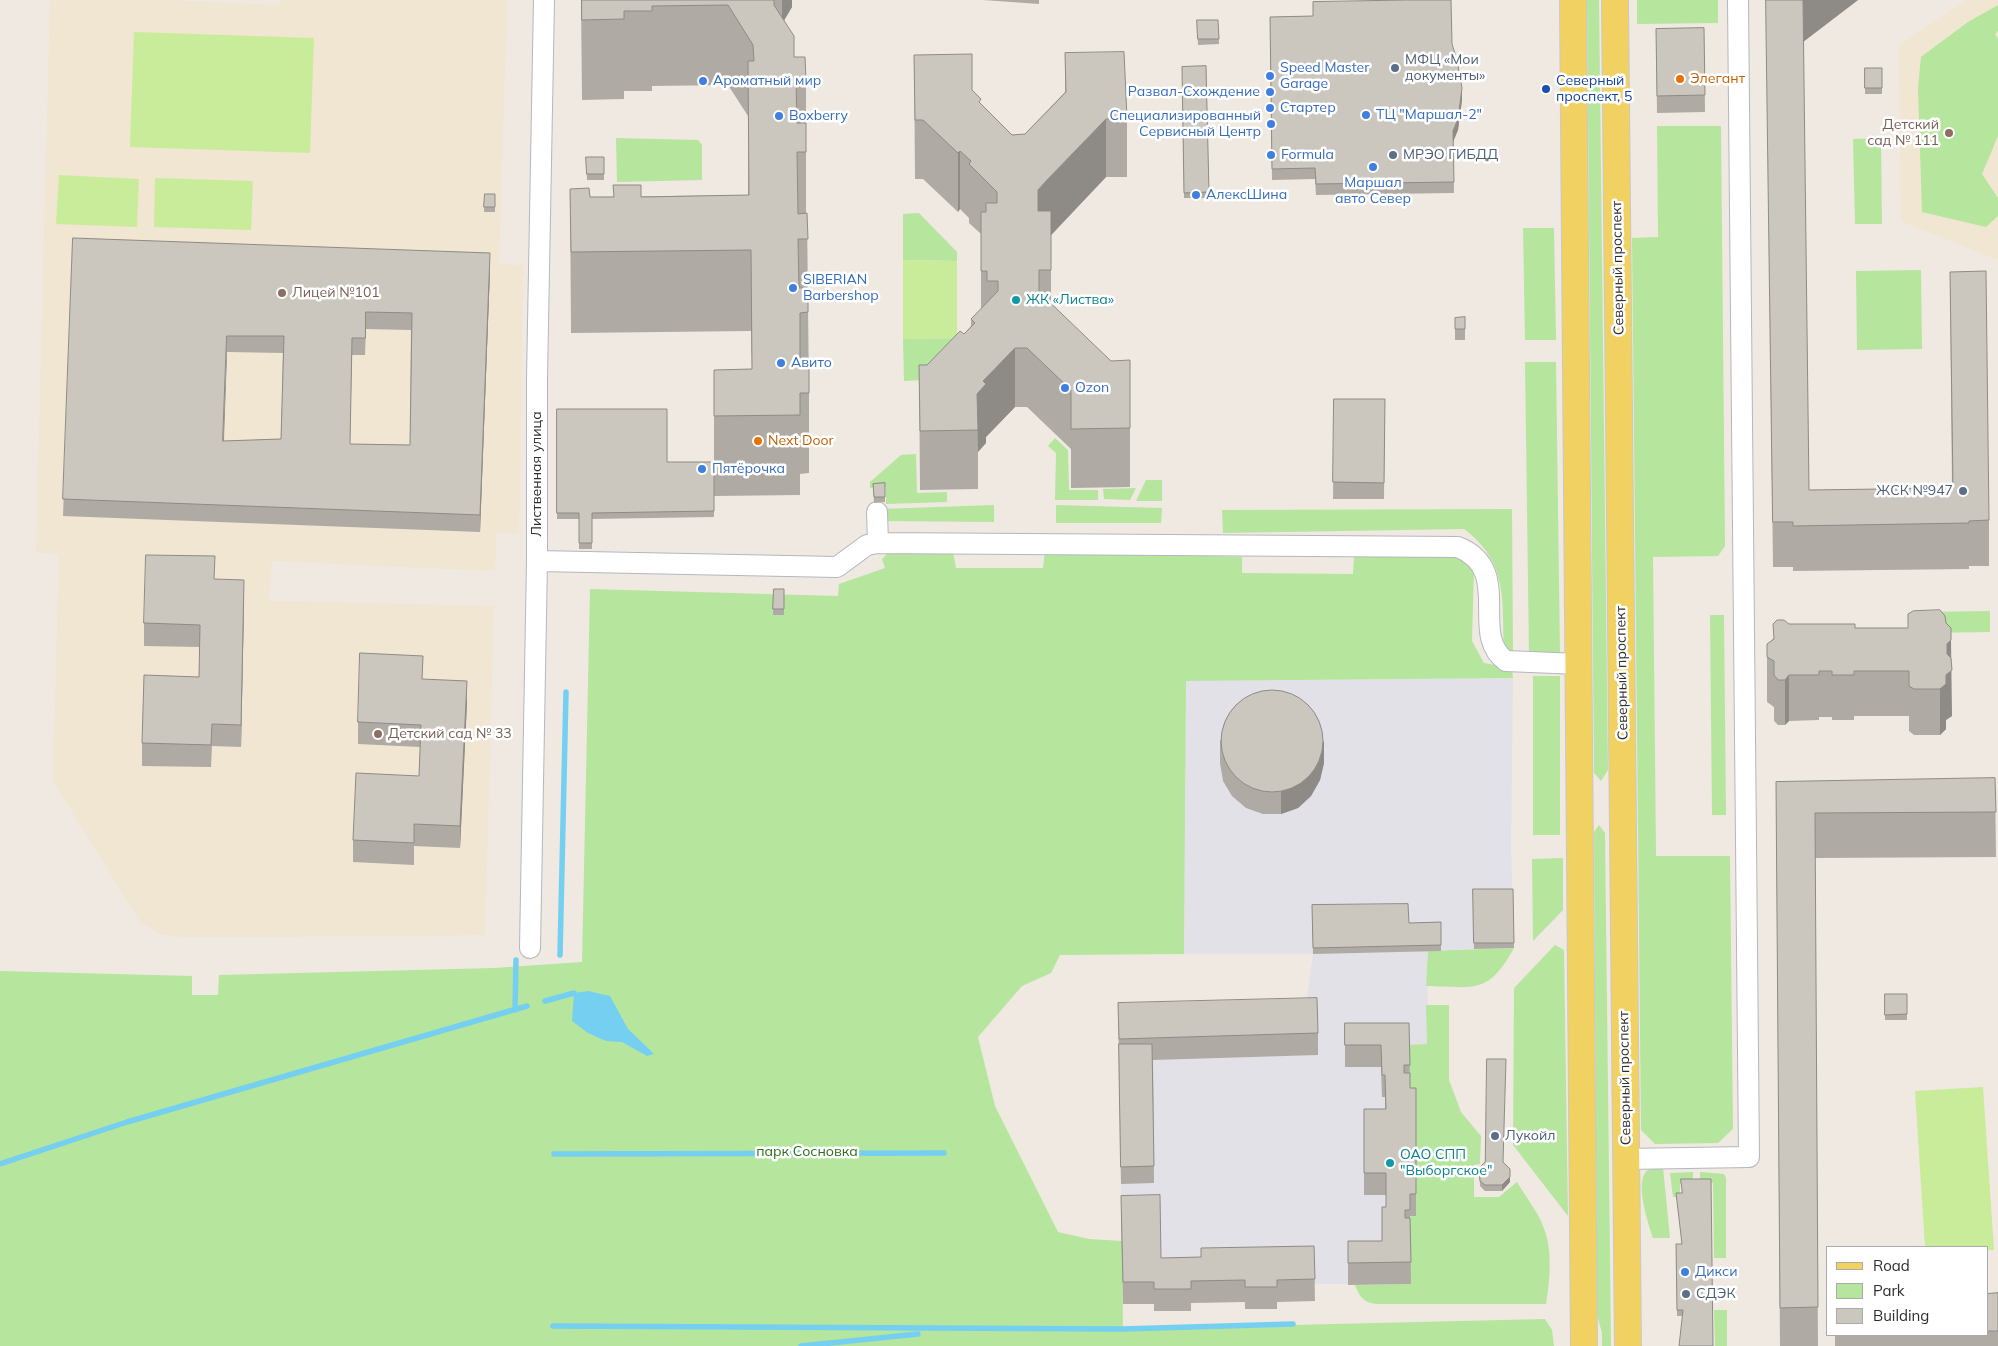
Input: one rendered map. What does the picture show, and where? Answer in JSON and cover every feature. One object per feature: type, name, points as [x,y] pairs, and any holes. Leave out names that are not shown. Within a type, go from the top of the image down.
[{"type":"main road","points":[[1573,0],[1584,1346]]},
{"type":"main road","name":"Северный проспект","points":[[1615,0],[1628,1346]]},
{"type":"street","name":"Лиственная улица","points":[[530,948],[538,561],[537,378],[544,0]]},
{"type":"street","points":[[1626,1159],[1749,1156],[1738,0]]},
{"type":"street","points":[[877,512],[878,542]]},
{"type":"street","points":[[538,561],[837,567],[867,545],[878,542],[1458,547],[1467,551],[1482,564],[1488,577],[1492,642],[1497,655],[1506,662],[1579,664]]},
{"type":"shaded area","name":"Лицей №101","points":[[50,0],[166,0],[277,5],[283,0],[507,0],[499,264],[523,265],[519,533],[496,533],[495,571],[272,561],[269,601],[494,606],[485,935],[182,937],[161,934],[141,923],[53,781],[59,554],[36,553]]},
{"type":"shaded area","name":"Детский сад № 111","points":[[1968,0],[1998,0],[1998,260],[1901,221],[1899,45]]},
{"type":"shaded area","points":[[1513,678],[1511,850],[1514,948],[1428,951],[1427,1045],[1416,1110],[1411,1284],[1315,1284],[1277,1302],[1277,1309],[1245,1309],[1244,1302],[1191,1303],[1191,1311],[1154,1311],[1154,1304],[1123,1304],[1118,1026],[1304,1020],[1313,954],[1184,954],[1186,681]]},
{"type":"green space","points":[[1587,0],[1599,0],[1608,770],[1601,781],[1594,773]]},
{"type":"green space","points":[[1637,0],[1718,0],[1718,23],[1637,24]]},
{"type":"green space","name":"Детский сад № 111","points":[[1998,5],[1998,31],[1995,34],[1998,39],[1998,136],[1982,174],[1998,198],[1998,216],[1986,227],[1922,212],[1918,88],[1921,57],[1968,22]]},
{"type":"green space","points":[[134,32],[314,38],[310,153],[130,147]]},
{"type":"green space","points":[[1657,126],[1721,126],[1725,546],[1718,556],[1653,557],[1656,856],[1730,856],[1733,1129],[1718,1143],[1655,1144],[1641,1130],[1632,238],[1658,237]]},
{"type":"green space","points":[[616,138],[698,140],[702,145],[702,180],[617,182]]},
{"type":"green space","points":[[1881,138],[1882,224],[1855,224],[1853,139]]},
{"type":"green space","points":[[59,175],[139,179],[137,227],[56,224]]},
{"type":"green space","points":[[155,178],[253,181],[251,230],[154,227]]},
{"type":"green space","points":[[919,213],[957,252],[957,261],[903,260],[903,214]]},
{"type":"green space","points":[[1523,228],[1554,228],[1556,340],[1525,340]]},
{"type":"green space","points":[[903,260],[957,261],[957,338],[903,339]]},
{"type":"green space","points":[[1921,270],[1922,349],[1857,350],[1856,271]]},
{"type":"green space","points":[[957,338],[925,380],[904,381],[903,339]]},
{"type":"green space","points":[[1525,362],[1556,362],[1560,654],[1529,655]]},
{"type":"green space","points":[[1055,438],[1068,450],[1069,490],[1098,490],[1098,500],[1055,500],[1056,453],[1048,446]]},
{"type":"green space","points":[[916,454],[917,493],[947,492],[947,502],[886,504],[886,487],[870,488],[870,482],[901,455]]},
{"type":"green space","points":[[1146,480],[1162,480],[1162,501],[1136,501]]},
{"type":"green space","points":[[1136,488],[1130,500],[1104,499],[1103,489]]},
{"type":"green space","points":[[994,505],[994,522],[881,521],[880,509]]},
{"type":"green space","points":[[1056,505],[1162,508],[1161,523],[1056,523]]},
{"type":"green space","points":[[1512,509],[1513,655],[1504,648],[1502,598],[1500,582],[1495,568],[1489,555],[1464,529],[1223,533],[1222,510]]},
{"type":"green space","name":"парк Сосновка","points":[[1045,551],[1242,557],[1242,573],[1353,574],[1354,557],[1450,554],[1467,560],[1474,570],[1472,641],[1484,663],[1512,668],[1513,678],[1186,681],[1184,954],[1060,955],[1051,973],[1022,986],[978,1037],[995,1106],[1058,1232],[1089,1239],[1122,1241],[1123,1329],[1545,1319],[1552,1330],[1554,1346],[0,1346],[0,971],[192,976],[192,995],[218,995],[219,975],[494,968],[582,962],[590,589],[838,596],[839,584],[885,568],[882,559],[888,553],[953,552],[956,568],[1043,568]]},
{"type":"green space","points":[[1990,611],[1990,632],[1922,633],[1922,612]]},
{"type":"green space","points":[[1710,615],[1724,615],[1726,815],[1712,815]]},
{"type":"green space","points":[[1533,676],[1560,676],[1560,835],[1533,835]]},
{"type":"green space","points":[[1599,825],[1605,833],[1611,1346],[1602,1346],[1602,1333],[1597,1315],[1594,832]]},
{"type":"green space","points":[[1563,858],[1563,910],[1533,941],[1532,859]]},
{"type":"green space","points":[[1555,945],[1564,950],[1568,1216],[1513,1145],[1514,988]]},
{"type":"green space","points":[[1514,948],[1496,974],[1488,981],[1479,985],[1469,987],[1426,986],[1428,951]]},
{"type":"green space","points":[[1426,1005],[1449,1005],[1449,1080],[1461,1112],[1481,1136],[1480,1164],[1474,1165],[1474,1197],[1499,1197],[1517,1182],[1538,1214],[1546,1235],[1550,1265],[1546,1304],[1378,1304],[1363,1299],[1355,1285],[1410,1284],[1410,1216],[1404,1095],[1409,1045],[1427,1044]]},
{"type":"green space","points":[[1983,1087],[1994,1250],[1988,1250],[1988,1246],[1925,1246],[1915,1091]]},
{"type":"green space","points":[[1663,1167],[1670,1238],[1653,1238],[1642,1196],[1643,1179],[1645,1173],[1649,1170]]},
{"type":"green space","points":[[1693,1172],[1693,1183],[1680,1184],[1680,1197],[1673,1197],[1670,1173]]},
{"type":"green space","points":[[1700,1172],[1724,1174],[1726,1178],[1726,1258],[1714,1258],[1713,1183],[1700,1183]]},
{"type":"green space","points":[[1714,1310],[1727,1310],[1727,1346],[1715,1346]]},
{"type":"water","points":[[588,991],[610,996],[628,1029],[654,1054],[647,1056],[622,1042],[606,1041],[588,1033],[572,1021],[574,993]]},
{"type":"building","points":[[582,0],[774,0],[774,5],[794,36],[794,57],[805,57],[806,80],[796,80],[797,123],[806,123],[806,152],[797,152],[798,214],[807,213],[808,239],[798,239],[799,288],[808,288],[808,312],[800,313],[800,362],[809,362],[809,393],[800,393],[800,415],[714,416],[714,370],[752,369],[751,250],[571,252],[570,189],[589,188],[590,197],[614,197],[613,185],[641,185],[641,197],[749,195],[748,61],[754,61],[753,45],[728,5],[652,6],[652,11],[624,11],[624,19],[582,20]]},
{"type":"building","name":"ТЦ \"Маршал-2\"","points":[[1451,0],[1452,44],[1462,88],[1458,119],[1453,131],[1454,182],[1316,184],[1315,168],[1272,169],[1270,17],[1313,16],[1313,2]]},
{"type":"building","points":[[1766,0],[1803,0],[1809,490],[1953,488],[1950,272],[1986,271],[1989,520],[1969,521],[1969,523],[1793,526],[1793,522],[1773,522]]},
{"type":"building","points":[[1197,20],[1218,20],[1219,39],[1198,39]]},
{"type":"building","name":"Элегант","points":[[1704,28],[1705,95],[1657,96],[1656,29]]},
{"type":"building","points":[[1124,52],[1127,118],[1106,119],[1038,190],[1038,211],[1051,211],[1051,270],[1039,270],[1039,292],[1111,361],[1130,360],[1130,428],[1071,429],[1071,390],[1027,348],[1015,348],[983,381],[986,384],[977,394],[978,430],[920,431],[919,365],[927,365],[960,331],[964,334],[975,323],[971,319],[998,291],[998,281],[987,281],[987,271],[981,271],[981,212],[986,212],[986,203],[997,203],[997,192],[969,164],[971,161],[960,151],[958,153],[923,120],[915,120],[914,55],[972,54],[972,90],[981,99],[979,102],[1012,135],[1025,134],[1066,92],[1065,53]]},
{"type":"building","points":[[1206,66],[1209,192],[1184,193],[1182,67]]},
{"type":"building","points":[[1865,68],[1882,68],[1882,88],[1865,88]]},
{"type":"building","points":[[586,157],[604,157],[604,174],[587,174]]},
{"type":"building","points":[[485,194],[495,194],[495,207],[484,207]]},
{"type":"building","points":[[73,238],[490,253],[480,515],[63,499]],"holes":[[[366,312],[412,313],[410,445],[350,444],[352,338],[365,338]],[[227,336],[284,336],[281,439],[223,441]]]},
{"type":"building","points":[[1465,317],[1465,329],[1455,329],[1455,318]]},
{"type":"building","points":[[1334,399],[1385,399],[1384,483],[1333,482]]},
{"type":"building","points":[[557,409],[667,409],[667,462],[714,462],[714,511],[592,513],[592,543],[579,543],[579,513],[557,513]]},
{"type":"building","points":[[885,483],[885,497],[874,497],[873,484]]},
{"type":"building","points":[[146,555],[215,556],[214,579],[244,580],[241,725],[212,724],[211,745],[142,743],[144,675],[199,677],[200,625],[144,623]]},
{"type":"building","points":[[774,589],[784,589],[784,609],[773,609]]},
{"type":"building","points":[[1940,610],[1945,616],[1946,623],[1951,628],[1951,640],[1947,644],[1947,654],[1951,658],[1952,670],[1946,675],[1946,684],[1940,689],[1914,689],[1909,686],[1909,671],[1854,671],[1854,675],[1832,675],[1832,671],[1819,671],[1819,675],[1789,675],[1785,680],[1778,680],[1774,675],[1774,661],[1767,657],[1767,644],[1774,639],[1773,624],[1777,620],[1784,620],[1789,624],[1855,624],[1855,628],[1908,628],[1908,614],[1913,611]]},
{"type":"building","points":[[360,653],[423,656],[422,679],[467,681],[460,826],[414,824],[414,843],[353,840],[356,773],[419,776],[421,725],[358,722]]},
{"type":"building","points":[[1272,690],[1282,691],[1301,698],[1315,712],[1322,731],[1322,751],[1315,770],[1301,784],[1282,791],[1272,792],[1262,791],[1243,784],[1229,770],[1222,751],[1221,741],[1222,731],[1229,712],[1243,698],[1262,691]]},
{"type":"building","points":[[1995,778],[1996,812],[1815,813],[1818,1307],[1780,1308],[1776,782]]},
{"type":"building","points":[[1473,889],[1513,889],[1514,943],[1474,943]]},
{"type":"building","points":[[1408,904],[1409,923],[1441,922],[1441,945],[1313,948],[1312,905]]},
{"type":"building","points":[[1885,994],[1907,994],[1907,1014],[1885,1015]]},
{"type":"building","points":[[1317,998],[1318,1033],[1119,1039],[1118,1003]]},
{"type":"building","name":"ОАО СПП \"Выборгское\"","points":[[1345,1023],[1409,1023],[1410,1065],[1404,1065],[1404,1073],[1410,1073],[1410,1088],[1416,1088],[1416,1194],[1410,1194],[1410,1210],[1405,1210],[1405,1218],[1410,1218],[1411,1262],[1348,1263],[1348,1241],[1382,1241],[1382,1207],[1386,1207],[1386,1173],[1364,1173],[1364,1109],[1386,1109],[1385,1075],[1382,1075],[1381,1045],[1345,1045]]},
{"type":"building","points":[[1119,1044],[1152,1044],[1154,1166],[1121,1167]]},
{"type":"building","name":"Лукойл","points":[[1487,1059],[1506,1059],[1503,1162],[1510,1169],[1510,1177],[1502,1185],[1485,1185],[1480,1181],[1479,1168],[1485,1162]]},
{"type":"building","points":[[1681,1179],[1711,1179],[1713,1346],[1679,1346],[1683,1310],[1677,1310],[1676,1244],[1682,1244],[1676,1193],[1682,1193]]},
{"type":"building","points":[[1160,1195],[1161,1258],[1201,1257],[1201,1248],[1314,1246],[1315,1279],[1277,1280],[1277,1287],[1245,1287],[1245,1280],[1191,1281],[1191,1289],[1154,1289],[1154,1282],[1123,1282],[1121,1196]]},
{"type":"building","points":[[1998,1293],[1998,1331],[1988,1331],[1988,1294]]},
{"type":"waterway","points":[[560,955],[566,692]]},
{"type":"waterway","points":[[515,1010],[516,960]]},
{"type":"waterway","points":[[545,1001],[574,993]]},
{"type":"waterway","points":[[0,1164],[127,1122],[527,1006]]},
{"type":"waterway","points":[[554,1154],[944,1153]]},
{"type":"waterway","points":[[553,1326],[1122,1329],[1293,1324]]},
{"type":"waterway","points":[[801,1346],[918,1334]]},
{"type":"place","name":"МФЦ «Мои документы»","points":[[1395,68]]},
{"type":"place","name":"Speed Master Garage","points":[[1270,76]]},
{"type":"place","name":"Элегант","points":[[1680,79]]},
{"type":"place","name":"Ароматный мир","points":[[703,81]]},
{"type":"place","name":"Северный проспект, 5","points":[[1546,89]]},
{"type":"place","name":"Развал-Схождение","points":[[1270,92]]},
{"type":"place","name":"Стартер","points":[[1270,108]]},
{"type":"place","name":"ТЦ \"Маршал-2\"","points":[[1366,115]]},
{"type":"place","name":"Boxberry","points":[[779,116]]},
{"type":"place","name":"Специализированный Сервисный Центр","points":[[1271,124]]},
{"type":"place","name":"Детский сад № 111","points":[[1949,133]]},
{"type":"place","name":"Formula","points":[[1271,155]]},
{"type":"place","name":"МРЭО ГИБДД","points":[[1393,155]]},
{"type":"place","name":"Маршал авто Север","points":[[1373,167]]},
{"type":"place","name":"АлексШина","points":[[1196,195]]},
{"type":"place","name":"SIBERIAN Barbershop","points":[[793,288]]},
{"type":"place","name":"Лицей №101","points":[[282,293]]},
{"type":"place","name":"ЖК «Листва»","points":[[1016,300]]},
{"type":"place","name":"Авито","points":[[781,363]]},
{"type":"place","name":"Ozon","points":[[1065,388]]},
{"type":"place","name":"Next Door","points":[[758,441]]},
{"type":"place","name":"Пятёрочка","points":[[702,469]]},
{"type":"place","name":"ЖСК №947","points":[[1963,491]]},
{"type":"place","name":"Детский сад № 33","points":[[378,734]]},
{"type":"place","name":"Лукойл","points":[[1495,1136]]},
{"type":"place","name":"ОАО СПП \"Выборгское\"","points":[[1390,1163]]},
{"type":"place","name":"Дикси","points":[[1685,1272]]},
{"type":"place","name":"СДЭК","points":[[1686,1294]]}]
